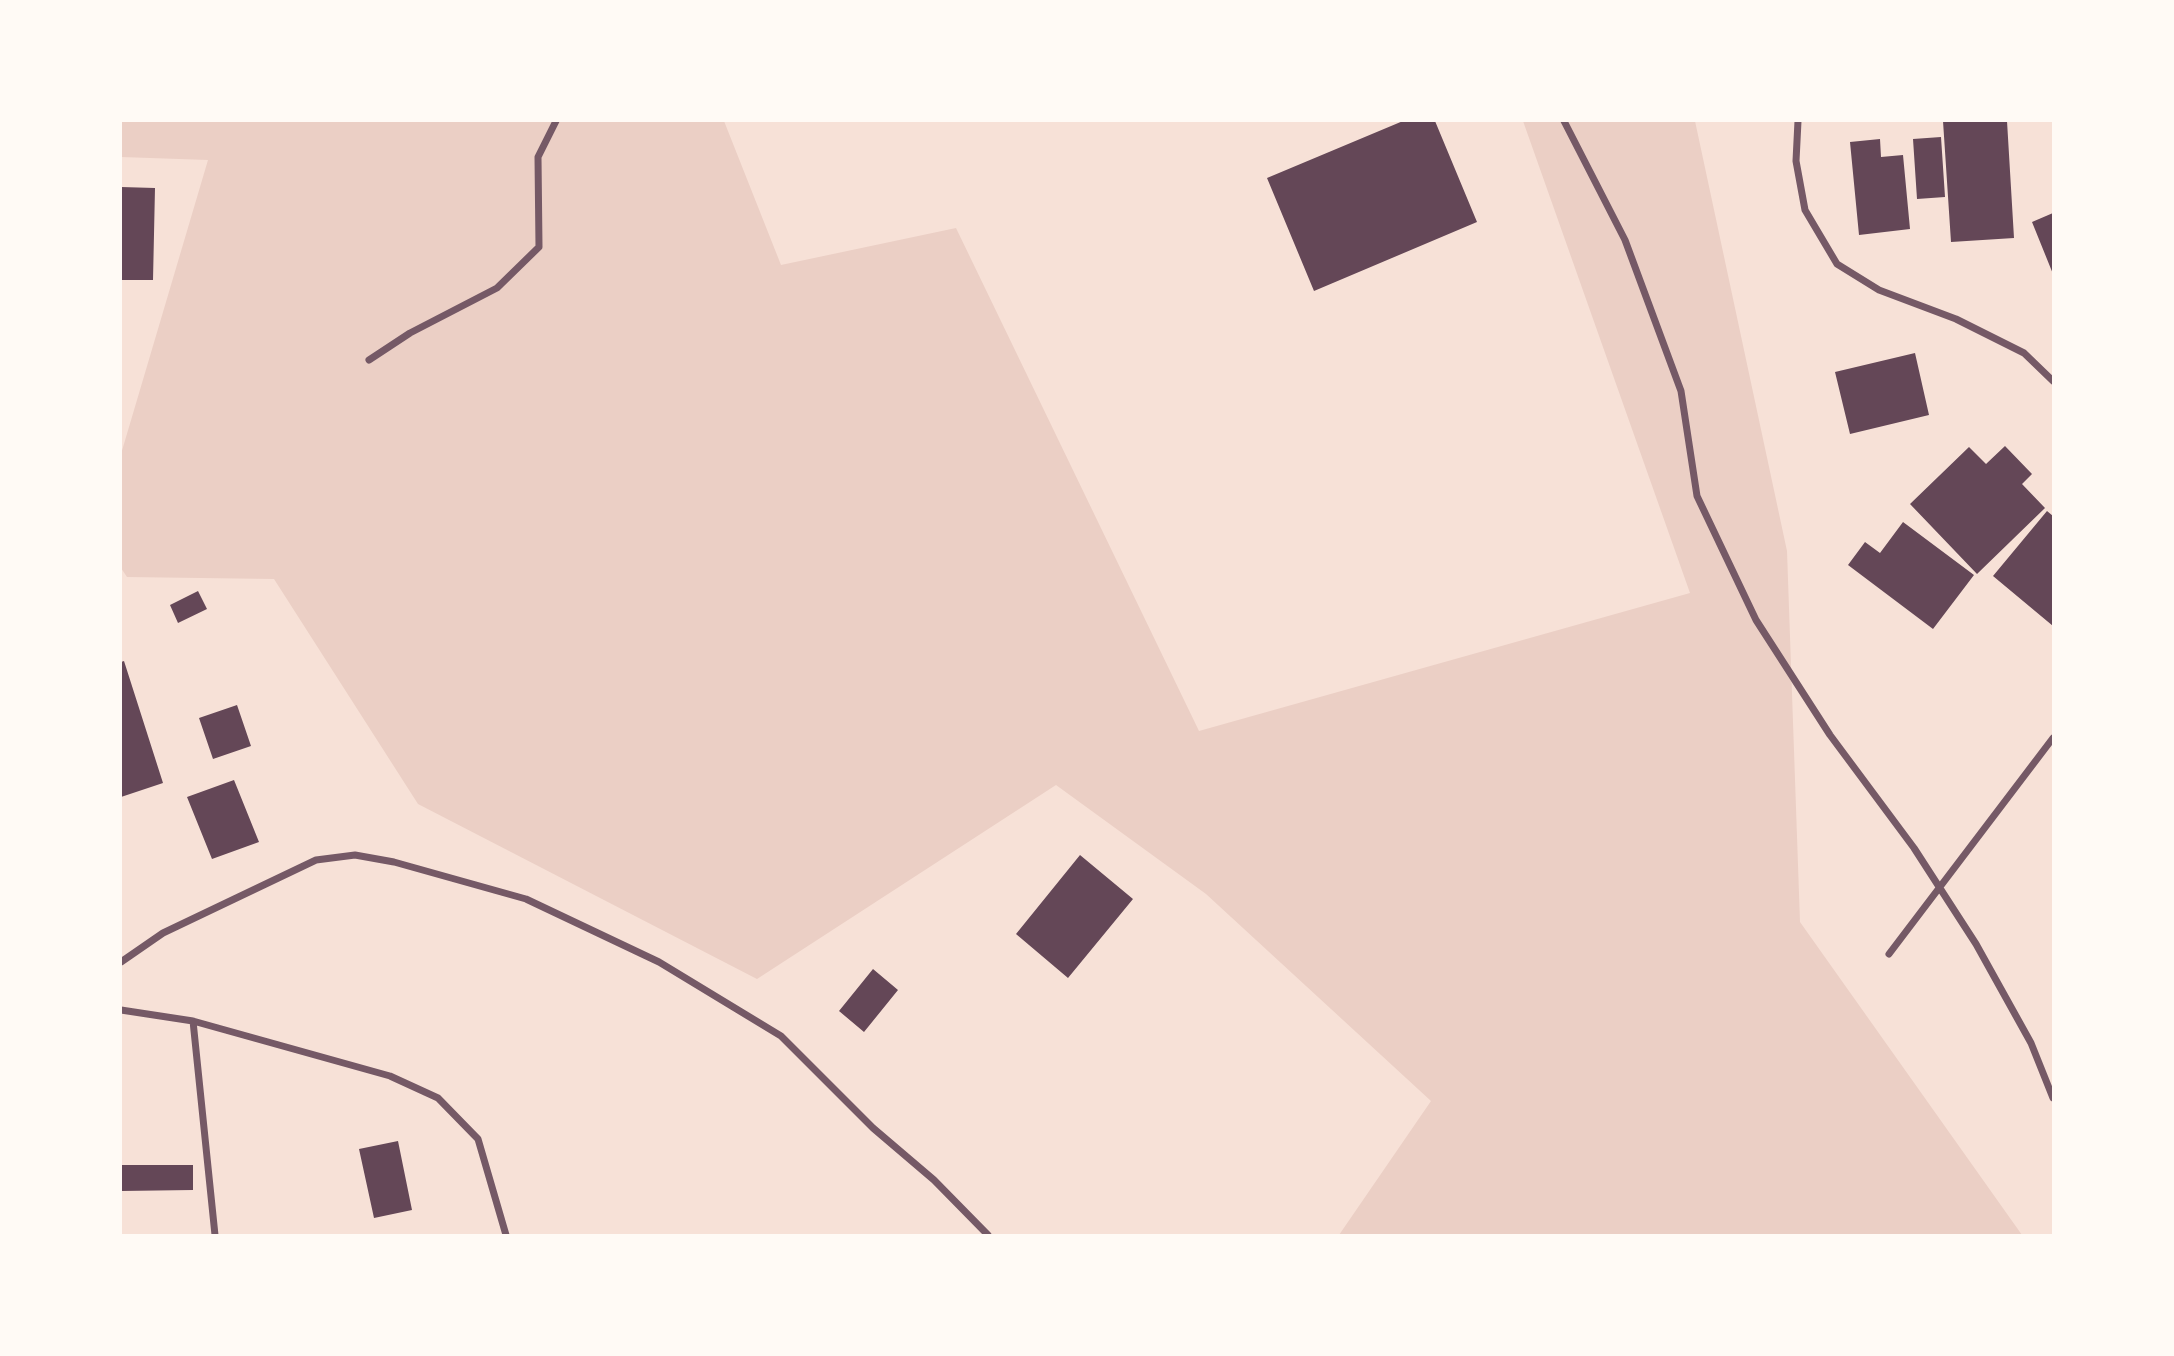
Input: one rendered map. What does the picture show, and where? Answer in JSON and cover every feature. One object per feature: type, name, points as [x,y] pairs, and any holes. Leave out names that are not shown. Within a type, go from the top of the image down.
[{"type":"street","points":[[369,360],[410,333],[497,288],[539,247],[538,156],[556,121]]},
{"type":"street","points":[[1564,121],[1625,240],[1681,391],[1697,496],[1756,620],[1830,735],[1914,848],[1976,944],[2031,1043],[2053,1098]]},
{"type":"street","points":[[1798,121],[1796,161],[1805,210],[1838,264],[1879,290],[1956,319],[2024,353],[2053,382]]},
{"type":"street","points":[[1889,954],[2053,737]]},
{"type":"street","points":[[121,962],[163,933],[316,860],[355,855],[394,862],[526,899],[659,962],[781,1036],[873,1128],[934,1180],[988,1235]]},
{"type":"street","points":[[121,1010],[193,1021],[390,1076],[438,1098],[478,1139],[506,1235]]},
{"type":"street","points":[[193,1021],[215,1235]]},
{"type":"shaded area","points":[[121,121],[724,121],[781,265],[956,228],[1199,731],[1690,593],[1523,121],[1695,121],[1787,551],[1800,922],[2022,1235],[1339,1235],[1431,1101],[1206,894],[1056,785],[757,979],[418,804],[274,579],[127,577],[121,568],[121,454],[208,160],[121,157]]},
{"type":"building","points":[[1403,121],[1435,121],[1477,222],[1314,291],[1267,178]]},
{"type":"building","points":[[1943,121],[2007,121],[2014,238],[1951,242]]},
{"type":"building","points":[[1941,137],[1945,197],[1917,199],[1913,139]]},
{"type":"building","points":[[1880,139],[1881,157],[1903,155],[1910,229],[1859,235],[1850,142]]},
{"type":"building","points":[[121,187],[155,188],[153,280],[121,280]]},
{"type":"building","points":[[2053,213],[2053,274],[2032,222]]},
{"type":"building","points":[[1915,353],[1929,415],[1850,434],[1835,372]]},
{"type":"building","points":[[2005,446],[2032,474],[2022,484],[2045,508],[1977,574],[1910,504],[1969,447],[1986,464]]},
{"type":"building","points":[[2047,511],[2053,516],[2053,626],[1993,576]]},
{"type":"building","points":[[1903,522],[1974,575],[1933,629],[1848,565],[1865,542],[1880,553]]},
{"type":"building","points":[[198,591],[207,609],[178,623],[170,605]]},
{"type":"building","points":[[124,661],[163,783],[121,797],[121,662]]},
{"type":"building","points":[[237,705],[251,746],[213,759],[199,718]]},
{"type":"building","points":[[234,780],[259,842],[212,859],[187,797]]},
{"type":"building","points":[[1080,855],[1133,899],[1068,978],[1016,934]]},
{"type":"building","points":[[873,969],[898,990],[864,1032],[839,1011]]},
{"type":"building","points":[[398,1141],[412,1210],[374,1218],[359,1149]]},
{"type":"building","points":[[121,1165],[193,1165],[193,1190],[121,1191]]}]
